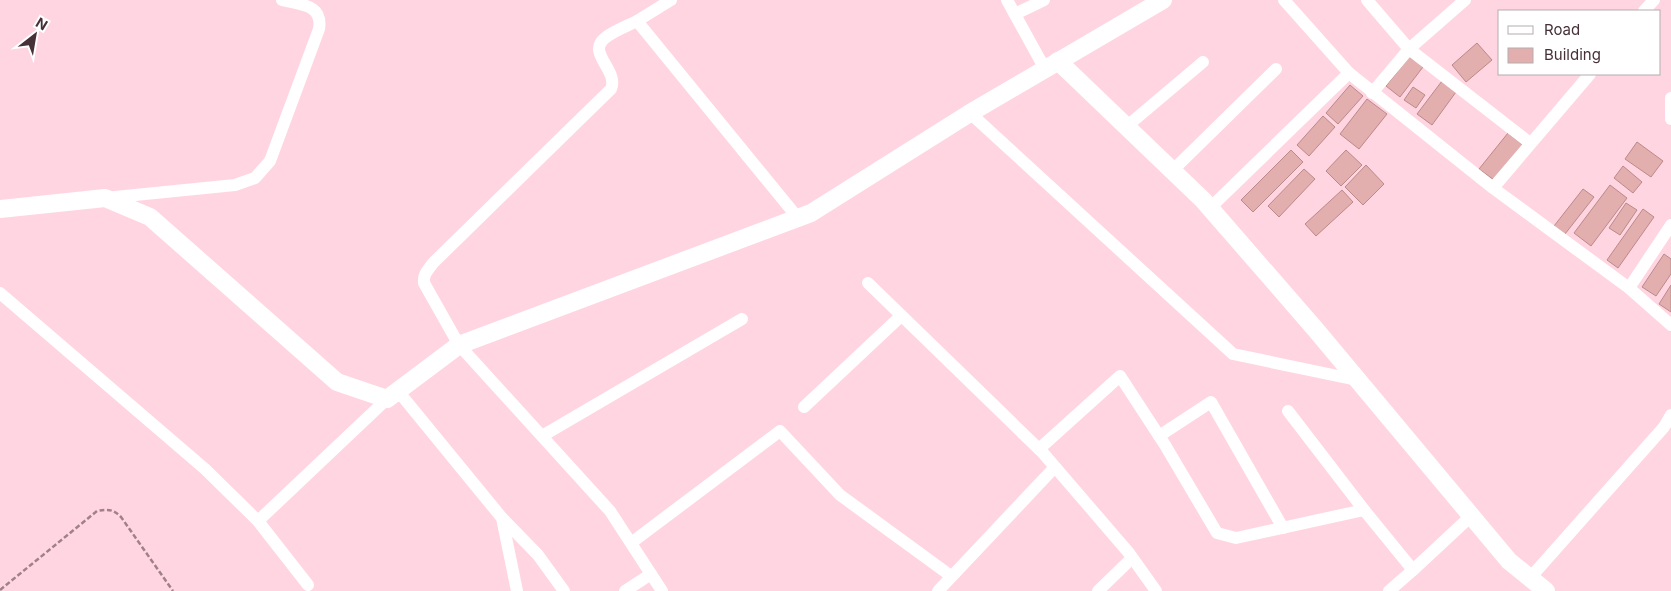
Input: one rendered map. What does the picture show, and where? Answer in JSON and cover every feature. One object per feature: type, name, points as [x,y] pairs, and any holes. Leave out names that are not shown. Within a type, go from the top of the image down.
[{"type":"street","points":[[0,210],[234,185],[255,178],[270,161],[321,19],[317,11],[282,0]]},
{"type":"street","points":[[662,591],[610,511],[459,345],[424,283],[424,277],[426,272],[611,88],[614,82],[612,76],[600,55],[599,44],[604,38],[671,0]]},
{"type":"street","points":[[1007,0],[1051,65],[1126,127],[1210,208],[1358,380],[1509,561],[1546,591]]},
{"type":"street","points":[[1015,14],[1044,0]]},
{"type":"street","points":[[258,521],[393,395],[459,345],[811,214],[970,113],[1163,0]]},
{"type":"street","points":[[1284,0],[1349,74],[1493,188],[1629,288],[1671,325]]},
{"type":"street","points":[[1367,0],[1409,49],[1530,144]]},
{"type":"street","points":[[1372,93],[1409,49],[1465,0]]},
{"type":"street","points":[[1645,10],[1653,0]]},
{"type":"street","points":[[637,21],[798,218]]},
{"type":"street","points":[[1126,127],[1203,62]]},
{"type":"street","points":[[1172,171],[1276,69]]},
{"type":"street","points":[[1210,208],[1349,74]]},
{"type":"street","points":[[1493,188],[1589,75]]},
{"type":"street","points":[[1671,98],[1671,119]]},
{"type":"street","points":[[970,113],[1233,354],[1358,380]]},
{"type":"street","points":[[105,198],[150,217],[338,382],[393,395],[502,518],[538,555],[564,591]]},
{"type":"street","points":[[1629,288],[1671,225]]},
{"type":"street","points":[[868,283],[1039,449],[1132,558],[1156,591]]},
{"type":"street","points":[[0,293],[206,469],[258,521],[308,585]]},
{"type":"street","points":[[804,407],[901,316]]},
{"type":"street","points":[[542,436],[742,319]]},
{"type":"street","points":[[1039,449],[1120,376],[1159,436],[1217,533],[1236,538],[1364,510]]},
{"type":"street","points":[[1159,436],[1211,402],[1283,528]]},
{"type":"street","points":[[1288,411],[1413,570]]},
{"type":"street","points":[[1530,578],[1664,427],[1671,415]]},
{"type":"street","points":[[631,543],[780,431],[840,495],[951,576]]},
{"type":"street","points":[[938,591],[1055,467]]},
{"type":"street","points":[[1389,591],[1471,516]]},
{"type":"street","points":[[502,518],[517,591]]},
{"type":"street","points":[[1098,591],[1132,558]]},
{"type":"street","points":[[625,591],[651,574]]},
{"type":"path","points":[[0,590],[97,511],[108,509],[115,511],[121,517],[173,591]]},
{"type":"building","points":[[1477,43],[1492,60],[1466,82],[1452,65]]},
{"type":"building","points":[[1410,56],[1423,67],[1400,97],[1386,86]]},
{"type":"building","points":[[1442,81],[1456,92],[1432,125],[1417,114]]},
{"type":"building","points":[[1350,85],[1363,96],[1338,124],[1326,113]]},
{"type":"building","points":[[1413,87],[1425,95],[1416,108],[1404,100]]},
{"type":"building","points":[[1367,99],[1387,114],[1359,149],[1340,134]]},
{"type":"building","points":[[1323,116],[1335,127],[1309,156],[1297,145]]},
{"type":"building","points":[[1508,133],[1523,145],[1494,180],[1479,169]]},
{"type":"building","points":[[1637,142],[1663,161],[1651,177],[1625,159]]},
{"type":"building","points":[[1291,150],[1303,162],[1253,212],[1241,200]]},
{"type":"building","points":[[1346,150],[1362,165],[1341,186],[1326,171]]},
{"type":"building","points":[[1366,165],[1384,184],[1363,205],[1345,187]]},
{"type":"building","points":[[1623,166],[1642,182],[1633,193],[1614,178]]},
{"type":"building","points":[[1304,169],[1315,179],[1279,217],[1268,206]]},
{"type":"building","points":[[1610,185],[1627,198],[1591,246],[1574,233]]},
{"type":"building","points":[[1583,189],[1594,197],[1565,234],[1554,226]]},
{"type":"building","points":[[1342,190],[1353,202],[1316,236],[1305,224]]},
{"type":"building","points":[[1626,203],[1637,210],[1620,235],[1609,228]]},
{"type":"building","points":[[1643,209],[1654,217],[1618,268],[1607,260]]},
{"type":"building","points":[[1664,254],[1671,259],[1671,274],[1656,296],[1642,287]]},
{"type":"building","points":[[1671,285],[1671,312],[1659,304]]}]
